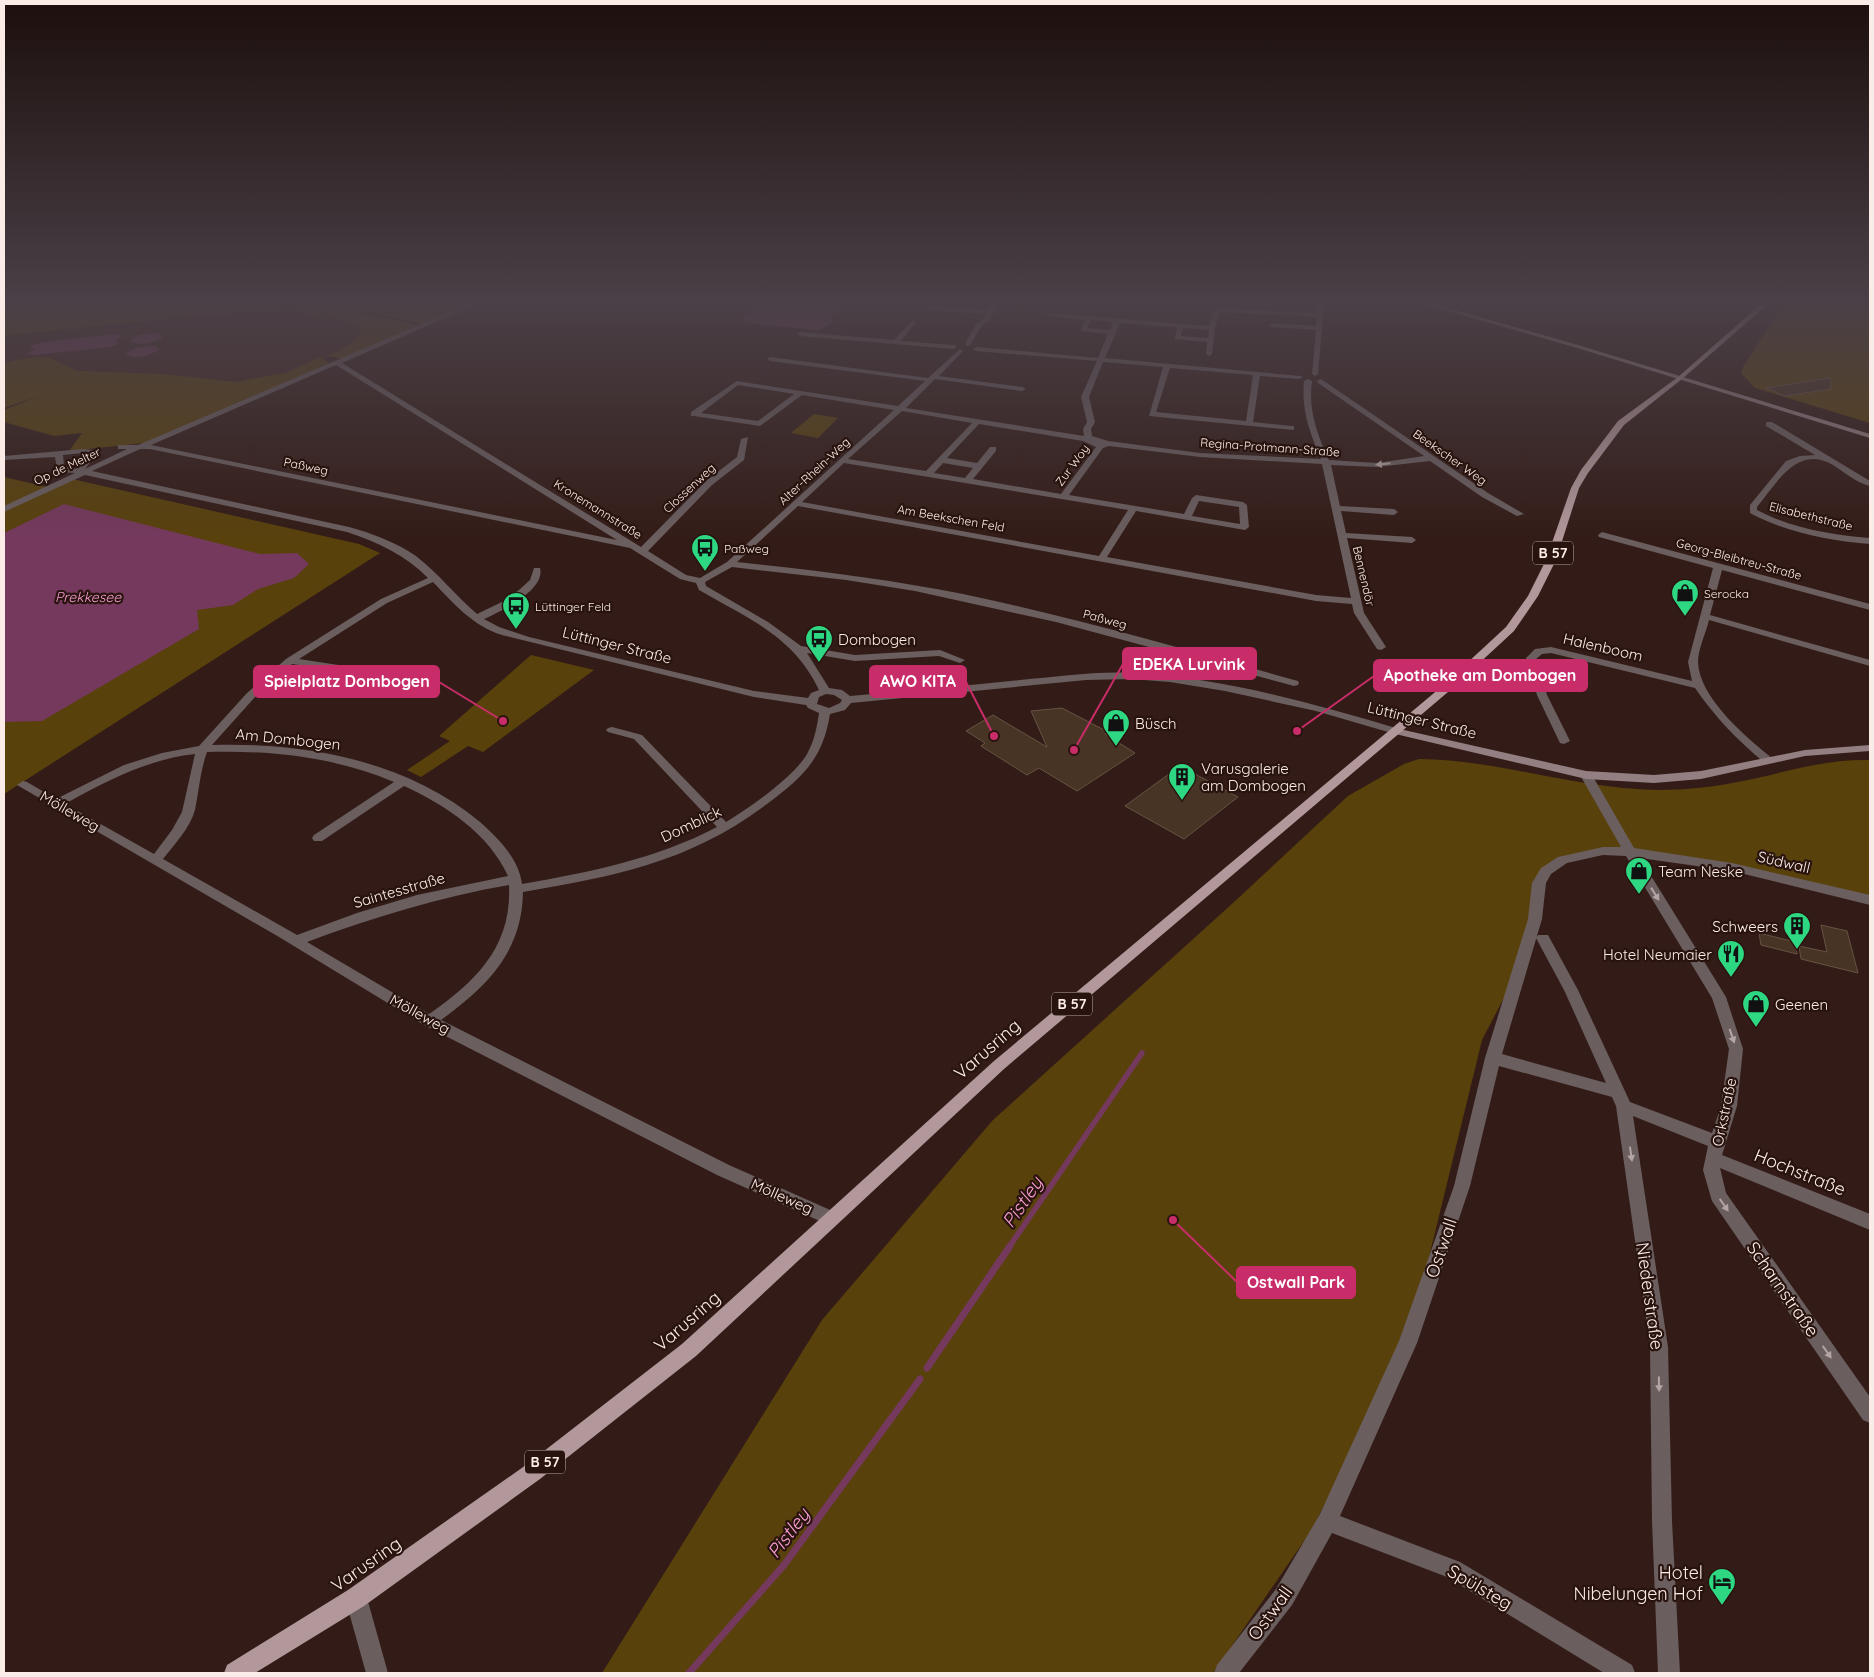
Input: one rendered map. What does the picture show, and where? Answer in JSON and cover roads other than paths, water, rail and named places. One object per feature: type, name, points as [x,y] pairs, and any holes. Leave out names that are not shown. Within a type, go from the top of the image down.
[{"type":"main road","name":"Varusring","points":[[234,1673],[356,1598],[533,1472],[689,1350],[830,1218],[1000,1065],[1444,690],[1510,629],[1533,596],[1551,560],[1576,488],[1584,472],[1621,423],[1673,383]]},
{"type":"main road","points":[[1697,383],[1870,436]]},
{"type":"main road","name":"Lüttinger Straße","points":[[1395,731],[1586,775],[1654,779],[1701,775],[1805,753],[1870,748]]},
{"type":"street","name":"Op de Melter","points":[[4,509],[141,446],[289,383]]},
{"type":"street","name":"Kronemannstraße","points":[[370,383],[684,577],[701,580]]},
{"type":"street","name":"Regina-Protmann-Straße","points":[[737,383],[694,414],[760,424],[800,393]]},
{"type":"street","name":"Regina-Protmann-Straße","points":[[739,383],[1086,438],[1104,445],[1200,454],[1377,465],[1431,458]]},
{"type":"street","name":"Alter-Rhein-Weg","points":[[701,580],[730,564],[927,383]]},
{"type":"street","points":[[980,383],[1022,389]]},
{"type":"street","name":"Zur Woy","points":[[1086,438],[1090,422],[1085,397],[1091,383]]},
{"type":"street","points":[[1161,383],[1152,414],[1291,428]]},
{"type":"street","points":[[1249,423],[1255,383]]},
{"type":"street","name":"Bennendör","points":[[1308,383],[1306,398],[1312,430],[1326,462],[1359,613],[1381,648]]},
{"type":"street","name":"Beekscher Weg","points":[[1323,383],[1486,495],[1520,514]]},
{"type":"street","points":[[927,475],[978,422]]},
{"type":"street","points":[[1769,424],[1870,484]]},
{"type":"street","name":"Clossenweg","points":[[642,552],[709,483],[741,458],[745,439]]},
{"type":"street","name":"Zur Woy","points":[[1063,497],[1104,445]]},
{"type":"street","name":"Paßweg","points":[[121,448],[141,446],[632,546]]},
{"type":"street","points":[[966,482],[993,449]]},
{"type":"street","points":[[4,458],[90,452],[92,455],[80,469],[84,472]]},
{"type":"street","name":"Lüttinger Straße","points":[[49,454],[59,456],[60,467],[64,470],[84,472],[365,535],[394,547],[413,560],[477,618],[496,630],[526,639],[754,694],[811,702],[817,710],[825,712],[837,710],[845,705],[847,700]]},
{"type":"street","name":"Elisabethstraße","points":[[1823,457],[1800,458],[1789,463],[1753,507],[1753,511],[1772,520],[1845,538],[1870,541]]},
{"type":"street","points":[[842,460],[966,482],[1133,508],[1186,518],[1244,527],[1242,504],[1196,498],[1186,518]]},
{"type":"street","points":[[942,460],[979,466]]},
{"type":"street","name":"Am Beekschen Feld","points":[[796,503],[1316,598],[1356,601]]},
{"type":"street","points":[[1101,558],[1121,530],[1133,508]]},
{"type":"street","points":[[1336,508],[1394,512]]},
{"type":"street","name":"Bennendör","points":[[1342,535],[1412,540]]},
{"type":"street","name":"Georg-Bleibtreu-Straße","points":[[1602,535],[1870,607]]},
{"type":"street","name":"Paßweg","points":[[730,564],[881,583],[979,601],[1096,628],[1294,683]]},
{"type":"street","points":[[1718,566],[1693,662],[1699,686],[1729,726],[1769,761]]},
{"type":"street","points":[[477,618],[496,610],[517,596],[535,581],[537,570]]},
{"type":"street","points":[[155,861],[172,840],[188,812],[202,749],[251,695],[290,661],[322,639],[407,590],[433,579]]},
{"type":"street","points":[[701,580],[702,588],[798,649],[811,664],[825,691],[815,695],[811,702]]},
{"type":"street","points":[[1704,616],[1870,663]]},
{"type":"street","points":[[798,649],[866,658],[940,653],[960,660]]},
{"type":"street","name":"Halenboom","points":[[1564,741],[1542,694],[1532,658],[1539,651],[1550,650],[1699,686]]},
{"type":"street","points":[[290,661],[396,677],[432,675]]},
{"type":"street","name":"Lüttinger Straße","points":[[847,700],[1086,677],[1131,676],[1170,679],[1225,688],[1318,708],[1395,731]]},
{"type":"street","name":"Lüttinger Straße","points":[[825,691],[836,691],[844,695],[847,700]]},
{"type":"street","name":"Domblick","points":[[516,884],[619,868],[698,842],[725,828],[779,790],[801,770],[815,752],[823,730],[825,712]]},
{"type":"street","points":[[612,730],[638,737],[725,828]]},
{"type":"street","name":"Am Dombogen","points":[[57,803],[117,772],[153,760],[202,749],[262,750],[332,758],[404,781],[433,796],[474,823],[503,855],[516,884],[515,917],[509,936],[488,972],[429,1021]]},
{"type":"street","name":"Orkstraße","points":[[1586,775],[1630,852],[1719,997],[1736,1049],[1729,1106],[1716,1151]]},
{"type":"street","points":[[318,838],[404,781]]},
{"type":"street","name":"Mölleweg","points":[[24,785],[295,941],[429,1021],[723,1170],[830,1218]]},
{"type":"street","name":"Ostwall","points":[[1225,1673],[1284,1597],[1327,1521],[1408,1343],[1462,1186],[1493,1058],[1535,919],[1539,883],[1546,871],[1563,860],[1603,851],[1630,852]]},
{"type":"street","name":"Südwall","points":[[1630,852],[1732,867],[1870,900]]},
{"type":"street","name":"Saintesstraße","points":[[295,941],[362,916],[417,900],[516,884]]},
{"type":"street","name":"Niederstraße","points":[[1543,938],[1571,990],[1620,1099],[1659,1347],[1662,1521],[1669,1673]]},
{"type":"street","name":"Hochstraße","points":[[1493,1058],[1620,1099],[1716,1151],[1870,1222]]},
{"type":"street","name":"Scharnstraße","points":[[1716,1151],[1711,1170],[1718,1196],[1870,1414]]},
{"type":"street","name":"Spülsteg","points":[[1327,1521],[1453,1569],[1624,1673]]},
{"type":"street","points":[[356,1598],[377,1673]]},
{"type":"water","name":"Prekkesee","points":[[64,504],[260,554],[297,553],[309,564],[294,578],[258,589],[233,605],[197,610],[199,629],[42,721],[4,722],[4,533]]},
{"type":"waterway","name":"Pistley","points":[[1009,1247],[1142,1053]]},
{"type":"waterway","name":"Pistley","points":[[927,1368],[1010,1246]]},
{"type":"waterway","name":"Pistley","points":[[689,1673],[784,1565],[920,1379]]},
{"type":"place","name":"Paßweg","points":[[705,572]]},
{"type":"place","name":"Serocka","points":[[1685,617]]},
{"type":"place","name":"Lüttinger Feld","points":[[516,630]]},
{"type":"place","name":"Dombogen","points":[[819,663]]},
{"type":"place","name":"Spielplatz Dombogen","points":[[503,721]]},
{"type":"place","name":"Apotheke am Dombogen","points":[[1297,731]]},
{"type":"place","name":"AWO KITA","points":[[994,736]]},
{"type":"place","name":"Büsch","points":[[1116,747]]},
{"type":"place","name":"EDEKA Lurvink","points":[[1074,750]]},
{"type":"place","name":"Varusgalerie am Dombogen","points":[[1182,801]]},
{"type":"place","name":"Team Neske","points":[[1639,895]]},
{"type":"place","name":"Schweers","points":[[1797,950]]},
{"type":"place","name":"Hotel Neumaier","points":[[1731,978]]},
{"type":"place","name":"Geenen","points":[[1756,1028]]},
{"type":"place","name":"Ostwall Park","points":[[1173,1220]]},
{"type":"place","name":"Hotel Nibelungen Hof","points":[[1722,1606]]}]
